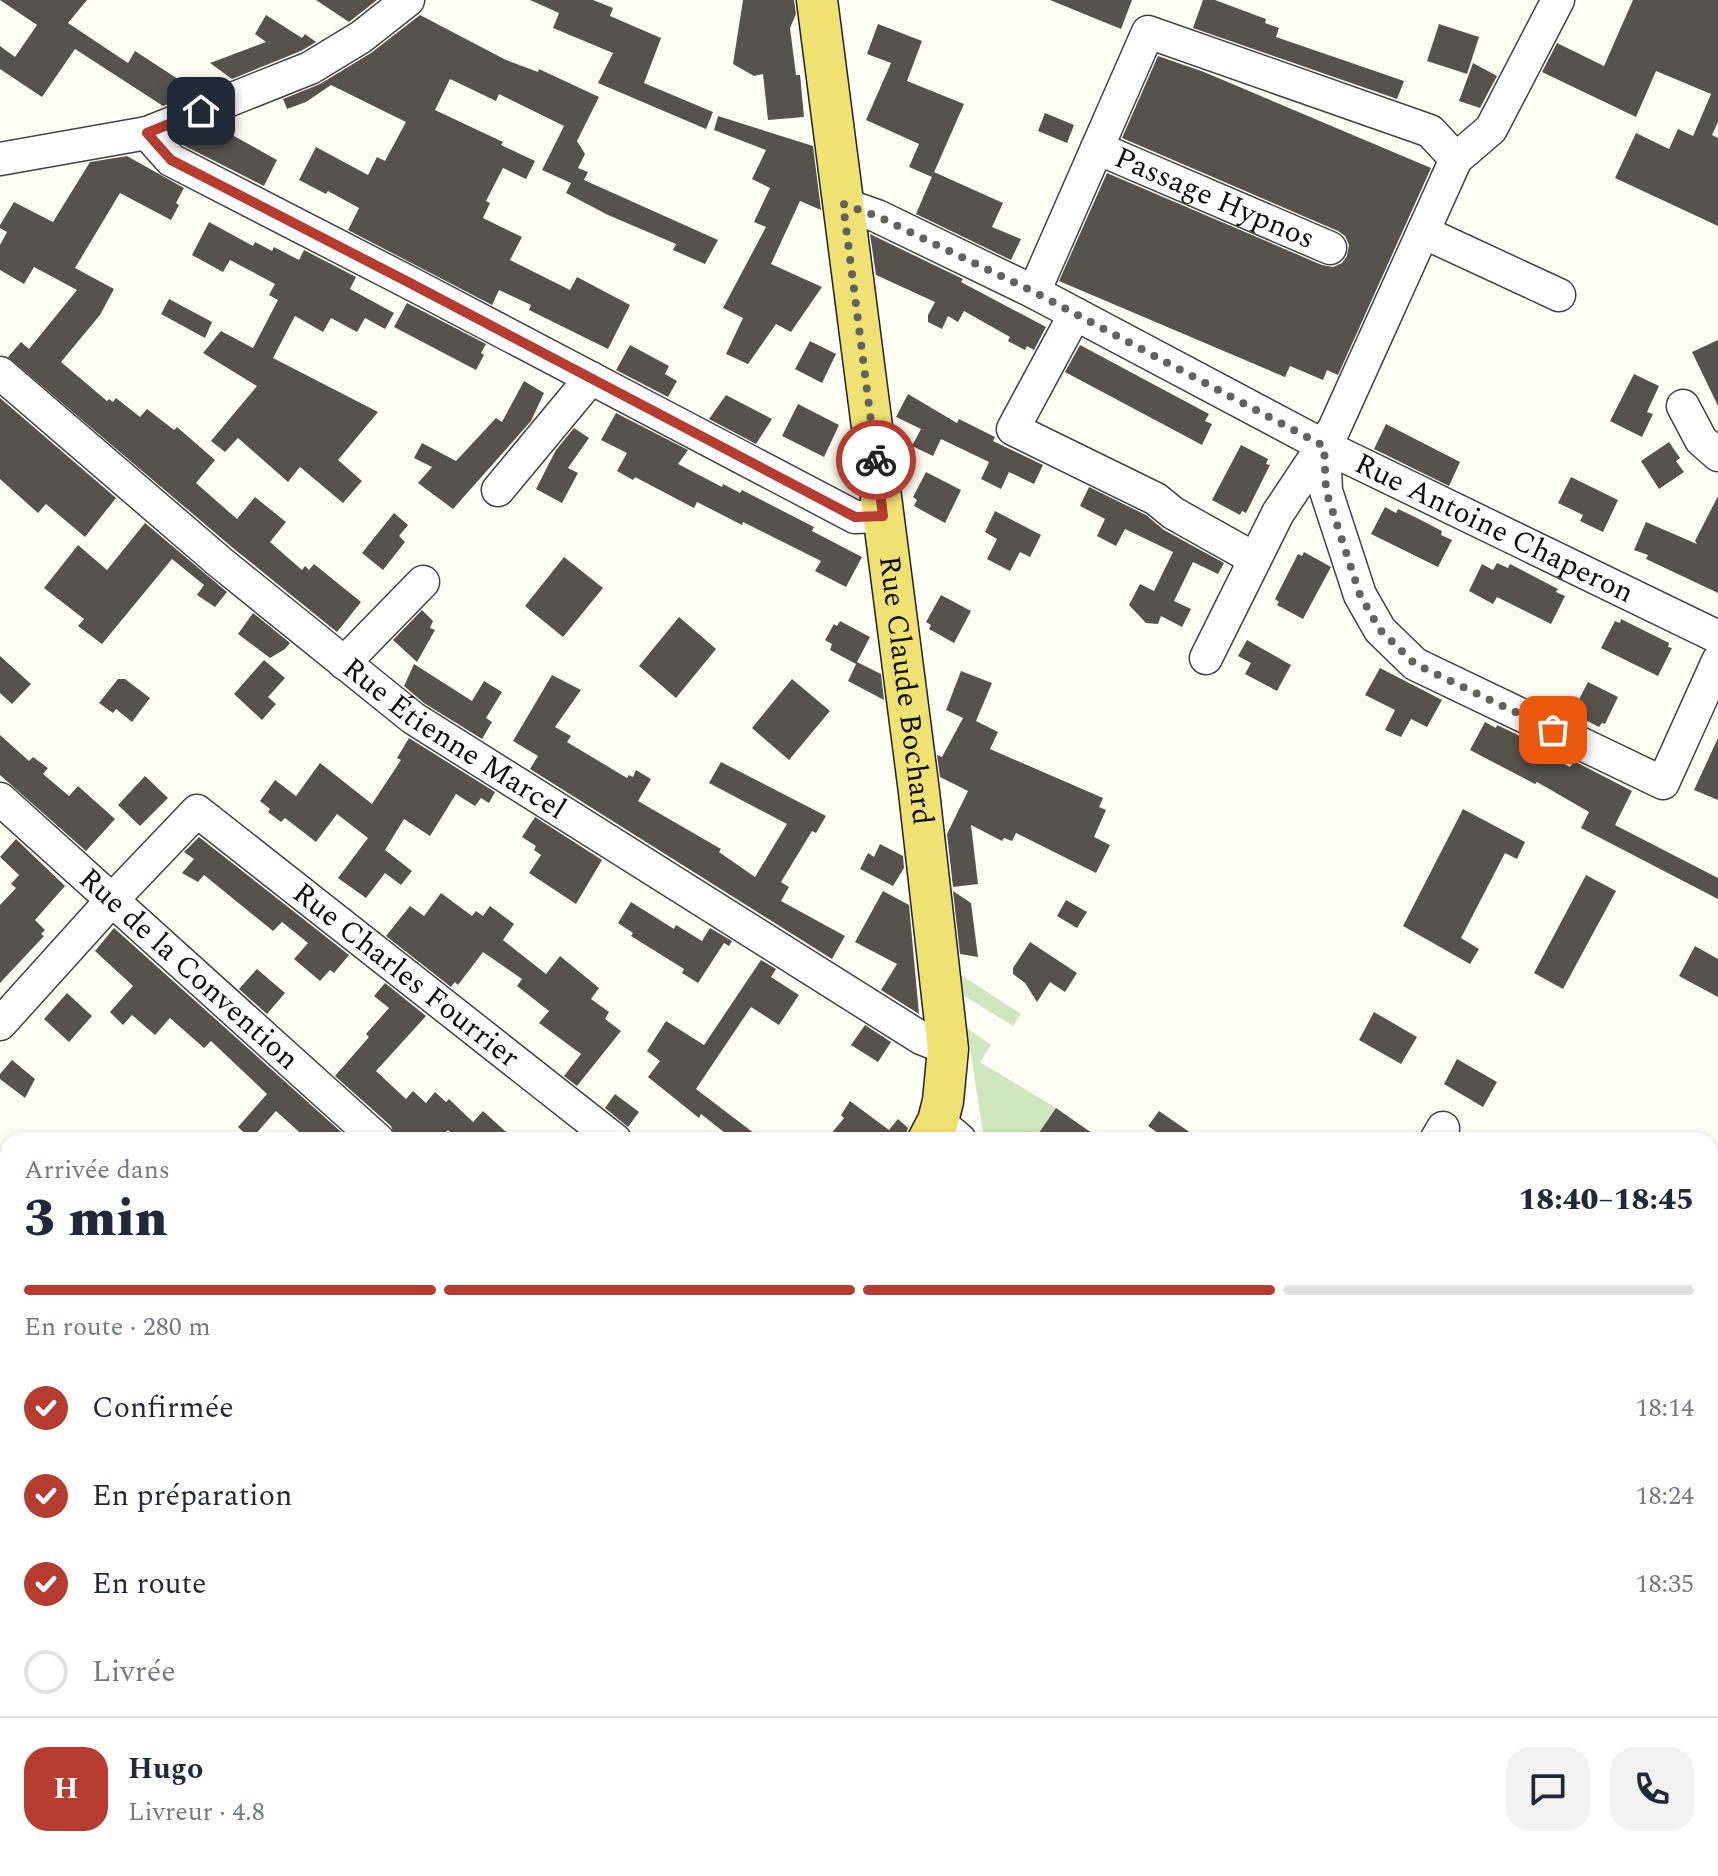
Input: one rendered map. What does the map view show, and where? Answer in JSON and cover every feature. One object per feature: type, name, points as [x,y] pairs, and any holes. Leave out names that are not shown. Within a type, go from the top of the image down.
[{"type":"main road","name":"Rue Claude Bochard","points":[[817,0],[919,792],[948,1049],[942,1132]]},
{"type":"street","points":[[0,159],[147,133],[310,68],[361,37],[408,0]]},
{"type":"street","points":[[1206,658],[1278,513],[1334,429],[1456,159],[1491,129],[1558,0]]},
{"type":"street","points":[[1034,292],[1148,32],[1430,131],[1456,159]]},
{"type":"street","points":[[147,133],[171,160],[855,517],[883,516]]},
{"type":"street","name":"Passage Hypnos","points":[[1097,148],[1330,248]]},
{"type":"street","name":"Rue Antoine Chaperon","points":[[843,204],[877,216],[1034,292],[1324,446],[1718,637]]},
{"type":"street","points":[[1423,232],[1559,295]]},
{"type":"street","points":[[1075,314],[1013,429],[1156,499],[1173,513],[1255,559]]},
{"type":"street","name":"Rue Étienne Marcel","points":[[0,373],[221,563],[413,718],[921,1038],[948,1049]]},
{"type":"street","points":[[498,490],[591,378]]},
{"type":"street","points":[[1683,406],[1701,440],[1718,455]]},
{"type":"street","points":[[1324,446],[1326,491],[1360,595],[1380,630],[1415,664],[1663,783],[1718,661]]},
{"type":"street","points":[[344,663],[423,582]]},
{"type":"street","name":"Rue de la Convention","points":[[0,799],[369,1132]]},
{"type":"street","name":"Rue Charles Fourrier","points":[[112,900],[197,811],[605,1132]]},
{"type":"street","points":[[0,1024],[112,900]]},
{"type":"green space","points":[[958,973],[1021,1014],[1013,1026],[961,994]]},
{"type":"green space","points":[[967,1028],[991,1045],[980,1062],[1056,1108],[1040,1132],[983,1132]]},
{"type":"building","points":[[0,0],[87,0],[68,23],[128,63],[135,51],[198,92],[163,106],[75,49],[42,97],[0,69],[0,46],[15,57],[37,25]]},
{"type":"building","points":[[316,0],[377,0],[349,22]]},
{"type":"building","points":[[530,0],[593,0],[613,8],[610,16],[661,38],[644,83],[713,112],[706,129],[598,83],[613,53],[553,28],[559,13]]},
{"type":"building","points":[[743,0],[794,0],[796,14],[790,28],[796,75],[800,75],[804,117],[768,120],[763,74],[754,76],[733,64]]},
{"type":"building","points":[[1050,0],[1132,0],[1121,29]]},
{"type":"building","points":[[1203,0],[1215,0],[1266,19],[1265,23],[1279,28],[1276,37],[1404,81],[1397,99],[1193,28]]},
{"type":"building","points":[[1633,0],[1718,0],[1718,122],[1712,135],[1718,138],[1718,226],[1615,178],[1636,133],[1669,149],[1678,129],[1693,136],[1711,94],[1656,71],[1636,117],[1542,72],[1557,43],[1604,66]]},
{"type":"building","points":[[266,15],[302,38],[305,34],[316,42],[232,79],[210,63],[266,42],[255,34]]},
{"type":"building","points":[[420,15],[506,60],[538,72],[539,69],[599,97],[577,141],[585,154],[578,168],[588,172],[584,180],[718,240],[705,264],[673,250],[676,244],[566,193],[571,183],[542,170],[564,126],[499,94],[496,101],[450,79],[435,110],[535,161],[526,179],[503,168],[486,201],[490,203],[483,218],[522,237],[510,260],[570,290],[577,277],[630,305],[608,349],[529,310],[531,305],[499,290],[492,305],[348,230],[359,208],[299,180],[316,147],[368,175],[377,157],[385,161],[406,122],[331,85],[306,102],[287,109],[283,99],[320,84],[371,53]]},
{"type":"building","points":[[878,24],[922,41],[907,81],[964,104],[932,177],[909,167],[919,144],[866,120],[891,63],[867,54]]},
{"type":"building","points":[[1439,24],[1479,37],[1467,74],[1427,61]]},
{"type":"building","points":[[1158,56],[1204,72],[1431,168],[1338,375],[1327,370],[1323,380],[1290,366],[1285,377],[1059,281],[1107,173],[1322,265],[1333,267],[1342,263],[1347,256],[1349,245],[1345,236],[1338,231],[1122,138]]},
{"type":"building","points":[[1473,63],[1497,76],[1480,108],[1459,101]]},
{"type":"building","points":[[1045,113],[1074,125],[1067,143],[1038,131]]},
{"type":"building","points":[[718,116],[813,146],[821,210],[800,201],[771,264],[822,287],[791,332],[776,324],[748,364],[726,354],[743,318],[723,308],[766,227],[754,222],[770,188],[752,179],[766,150],[714,130]]},
{"type":"building","points":[[216,126],[277,160],[264,186],[183,145],[187,137]]},
{"type":"building","points":[[127,156],[184,188],[176,203],[179,205],[171,220],[120,193],[75,268],[114,289],[100,315],[61,362],[107,401],[113,402],[116,398],[140,417],[147,409],[174,430],[177,427],[215,460],[196,483],[237,519],[255,497],[286,522],[270,542],[302,570],[305,566],[309,570],[314,564],[361,602],[337,632],[8,357],[21,342],[29,349],[77,290],[34,267],[24,284],[0,270],[0,245],[7,232],[0,225],[14,202],[53,222],[90,162]]},
{"type":"building","points":[[934,172],[1003,203],[992,227],[1021,239],[1011,260],[916,214]]},
{"type":"building","points":[[209,222],[253,246],[255,242],[272,251],[274,247],[299,260],[304,250],[356,277],[350,289],[394,313],[385,329],[365,318],[357,332],[331,318],[323,332],[295,316],[273,358],[378,412],[338,460],[362,481],[343,503],[300,467],[288,482],[238,438],[225,452],[211,441],[257,386],[203,353],[221,331],[253,348],[278,300],[269,295],[275,284],[230,260],[223,272],[192,255]]},
{"type":"building","points":[[870,234],[963,279],[961,282],[1046,327],[1034,350],[1027,346],[1025,350],[1008,341],[1010,337],[964,311],[958,322],[948,316],[942,329],[928,322],[935,302],[876,275]]},
{"type":"building","points":[[169,299],[212,322],[205,338],[161,314]]},
{"type":"building","points":[[407,303],[486,344],[476,370],[394,327]]},
{"type":"building","points":[[1718,340],[1718,406],[1692,352]]},
{"type":"building","points":[[810,341],[836,354],[822,383],[795,369]]},
{"type":"building","points":[[630,345],[669,366],[665,374],[677,381],[668,397],[616,370]]},
{"type":"building","points":[[1080,345],[1209,414],[1205,421],[1212,424],[1202,445],[1065,372]]},
{"type":"building","points":[[1634,374],[1659,386],[1647,412],[1653,414],[1642,437],[1610,421]]},
{"type":"building","points":[[524,381],[544,393],[531,421],[453,509],[418,483],[432,467],[414,458],[422,443],[456,461],[496,418],[502,422]]},
{"type":"building","points":[[908,394],[957,423],[959,419],[995,437],[993,441],[1043,465],[1034,484],[1009,472],[1001,489],[981,479],[989,462],[941,439],[933,456],[912,446],[921,429],[896,417]]},
{"type":"building","points":[[726,395],[772,419],[756,444],[709,419]]},
{"type":"building","points":[[0,398],[116,498],[85,537],[46,504],[38,513],[0,479]]},
{"type":"building","points":[[798,404],[839,425],[824,457],[782,436]]},
{"type":"building","points":[[616,413],[688,450],[678,464],[722,487],[723,484],[740,493],[742,490],[814,527],[812,531],[862,557],[846,587],[815,571],[821,561],[743,522],[742,525],[697,502],[694,508],[617,471],[627,453],[601,440]]},
{"type":"building","points":[[1386,424],[1460,462],[1449,486],[1374,449]]},
{"type":"building","points":[[574,428],[589,438],[568,468],[578,473],[562,503],[536,489],[556,450]]},
{"type":"building","points":[[1669,442],[1680,458],[1676,461],[1684,472],[1659,489],[1641,461]]},
{"type":"building","points":[[1241,445],[1268,459],[1266,464],[1270,465],[1246,513],[1242,511],[1240,515],[1212,500]]},
{"type":"building","points":[[926,472],[961,490],[945,523],[914,506],[917,500],[913,497]]},
{"type":"building","points":[[1571,477],[1618,500],[1603,532],[1580,521],[1583,515],[1558,503]]},
{"type":"building","points":[[1089,487],[1146,515],[1164,530],[1224,563],[1218,574],[1193,562],[1174,601],[1191,609],[1182,627],[1161,616],[1158,624],[1146,623],[1129,605],[1140,584],[1154,591],[1173,552],[1125,529],[1116,546],[1097,536],[1105,519],[1080,506]]},
{"type":"building","points":[[1718,496],[1718,593],[1646,559],[1648,555],[1634,550],[1646,522],[1697,544],[1695,541]]},
{"type":"building","points":[[1385,507],[1413,516],[1442,531],[1441,535],[1452,540],[1438,567],[1371,534]]},
{"type":"building","points":[[995,511],[1041,535],[1030,557],[1020,552],[1010,571],[987,559],[997,539],[985,532]]},
{"type":"building","points":[[394,513],[408,525],[399,536],[405,542],[383,570],[362,553]]},
{"type":"building","points":[[145,523],[227,592],[215,607],[197,595],[204,585],[172,559],[102,644],[78,626],[84,619],[44,588],[78,545],[107,570]]},
{"type":"building","points":[[1304,552],[1331,567],[1303,619],[1277,605],[1279,602],[1275,599],[1298,554],[1302,556]]},
{"type":"building","points":[[564,557],[603,588],[563,637],[525,606]]},
{"type":"building","points":[[1497,563],[1508,568],[1510,564],[1558,589],[1556,592],[1565,596],[1551,624],[1497,597],[1493,604],[1469,591],[1482,564],[1493,570]]},
{"type":"building","points":[[941,595],[971,611],[954,643],[929,629],[931,625],[926,622]]},
{"type":"building","points":[[422,610],[433,621],[430,628],[435,630],[417,662],[393,640]]},
{"type":"building","points":[[253,613],[290,643],[285,649],[270,658],[238,634]]},
{"type":"building","points":[[679,617],[716,649],[676,698],[639,666]]},
{"type":"building","points":[[1621,619],[1669,643],[1668,647],[1672,648],[1658,676],[1601,648],[1615,621],[1620,623]]},
{"type":"building","points":[[840,621],[870,637],[857,662],[881,674],[884,700],[848,681],[856,664],[830,650],[832,644],[825,640],[834,624],[837,626]]},
{"type":"building","points":[[1247,640],[1291,665],[1277,691],[1245,674],[1251,663],[1238,656]]},
{"type":"building","points":[[0,656],[31,684],[12,704],[0,693]]},
{"type":"building","points":[[264,660],[285,678],[268,697],[276,704],[262,720],[234,694]]},
{"type":"building","points":[[414,664],[472,701],[484,681],[502,692],[486,718],[492,722],[482,739],[424,703],[404,686]]},
{"type":"building","points":[[1380,668],[1442,700],[1427,727],[1411,719],[1401,737],[1385,730],[1395,710],[1365,695]]},
{"type":"building","points":[[961,671],[992,683],[976,721],[998,732],[990,749],[1103,798],[1099,807],[1106,810],[1094,837],[1110,845],[1096,873],[1016,833],[1012,841],[1004,838],[1002,841],[971,825],[978,884],[953,887],[947,834],[968,791],[940,777],[937,755],[942,757],[963,718],[946,710]]},
{"type":"building","points":[[552,675],[581,690],[555,727],[571,736],[567,742],[627,778],[629,775],[633,777],[636,770],[651,779],[638,801],[721,849],[719,852],[755,877],[787,824],[709,783],[721,762],[826,816],[816,833],[812,831],[781,882],[789,887],[781,901],[845,936],[832,959],[530,769],[538,756],[513,741]]},
{"type":"building","points":[[118,679],[125,679],[150,698],[132,722],[116,709],[113,713],[99,703]]},
{"type":"building","points":[[792,679],[830,711],[789,760],[752,728]]},
{"type":"building","points":[[1588,682],[1618,697],[1605,724],[1599,727],[1572,713]]},
{"type":"building","points":[[1485,722],[1541,747],[1540,751],[1570,767],[1574,761],[1632,791],[1615,825],[1718,878],[1718,899],[1581,828],[1589,812],[1537,782],[1535,784],[1470,750]]},
{"type":"building","points":[[0,735],[29,761],[33,757],[48,768],[43,774],[69,796],[78,786],[115,819],[86,851],[0,775]]},
{"type":"building","points":[[409,738],[495,792],[489,803],[481,798],[475,806],[456,794],[430,836],[404,819],[385,850],[412,871],[401,885],[385,873],[366,898],[338,878],[368,838],[337,814],[316,842],[285,818],[281,822],[260,801],[275,780],[296,796],[320,763],[372,804],[401,760],[397,758]]},
{"type":"building","points":[[1718,738],[1718,800],[1694,790]]},
{"type":"building","points":[[145,776],[168,798],[140,826],[118,805]]},
{"type":"building","points":[[1463,809],[1525,842],[1517,859],[1505,853],[1461,938],[1479,949],[1470,964],[1403,926]]},
{"type":"building","points":[[535,817],[602,860],[576,904],[529,873],[541,855],[534,850],[536,846],[522,837]]},
{"type":"building","points":[[199,837],[349,955],[334,973],[330,970],[320,981],[294,959],[308,943],[282,922],[273,931],[204,875],[198,882],[182,873],[194,859],[184,852]]},
{"type":"building","points":[[16,839],[65,886],[35,920],[45,930],[41,934],[44,936],[0,983],[0,905],[16,888],[11,884],[19,875],[0,857]]},
{"type":"building","points":[[880,844],[903,856],[904,868],[893,886],[860,869],[868,853],[874,857]]},
{"type":"building","points":[[1586,875],[1616,891],[1563,989],[1534,973]]},
{"type":"building","points":[[883,891],[909,905],[919,1014],[881,990],[897,964],[855,942]]},
{"type":"building","points":[[953,891],[971,903],[978,957],[960,954]]},
{"type":"building","points":[[441,893],[472,916],[476,911],[483,916],[490,906],[514,924],[503,940],[546,974],[560,956],[599,988],[591,999],[609,1012],[605,1019],[621,1031],[577,1086],[564,1076],[581,1054],[539,1023],[549,1011],[517,986],[522,979],[483,952],[458,985],[455,982],[451,987],[386,936],[410,906],[424,916]]},
{"type":"building","points":[[1066,900],[1087,912],[1077,928],[1057,916]]},
{"type":"building","points":[[631,902],[674,929],[676,925],[702,941],[710,928],[732,941],[729,946],[724,943],[698,983],[682,973],[684,969],[631,936],[633,933],[618,923]]},
{"type":"building","points":[[114,928],[341,1132],[299,1132],[276,1111],[257,1132],[243,1132],[238,1127],[267,1094],[211,1041],[204,1048],[170,1018],[155,1035],[132,1015],[123,1025],[110,1012],[133,986],[95,951]]},
{"type":"building","points":[[1030,942],[1077,973],[1065,992],[1050,982],[1037,1002],[1025,983],[1013,974],[1013,968]]},
{"type":"building","points":[[1695,946],[1718,959],[1718,997],[1679,976]]},
{"type":"building","points":[[761,960],[776,969],[771,977],[799,995],[779,1025],[751,1007],[696,1089],[752,1132],[724,1132],[701,1114],[699,1118],[648,1077],[660,1061],[647,1051],[666,1021],[704,1045]]},
{"type":"building","points":[[257,969],[285,993],[267,1014],[239,989]]},
{"type":"building","points":[[385,983],[426,1016],[376,1071],[406,1099],[413,1091],[426,1103],[435,1092],[446,1102],[449,1099],[473,1122],[483,1111],[506,1132],[393,1132],[391,1126],[335,1076],[389,1008],[374,996]]},
{"type":"building","points":[[67,993],[92,1016],[69,1042],[44,1019]]},
{"type":"building","points":[[1374,1012],[1417,1037],[1401,1064],[1359,1040]]},
{"type":"building","points":[[865,1025],[891,1042],[878,1062],[851,1045]]},
{"type":"building","points":[[1457,1059],[1497,1082],[1483,1107],[1444,1084]]},
{"type":"building","points":[[12,1060],[35,1079],[25,1098],[0,1079],[0,1074]]},
{"type":"building","points":[[615,1094],[639,1112],[628,1127],[605,1108]]},
{"type":"building","points":[[850,1101],[889,1130],[898,1119],[908,1128],[907,1132],[833,1132],[844,1118],[841,1115]]},
{"type":"building","points":[[1056,1108],[1090,1132],[1040,1132]]},
{"type":"building","points":[[1159,1111],[1189,1132],[1157,1132],[1148,1126]]},
{"type":"way so far","points":[[876,460],[843,204],[877,216],[1034,292],[1324,446],[1326,491],[1360,595],[1380,630],[1415,664],[1553,730]]},
{"type":"route","points":[[201,111],[147,133],[171,160],[855,517],[883,516],[876,460]]}]
